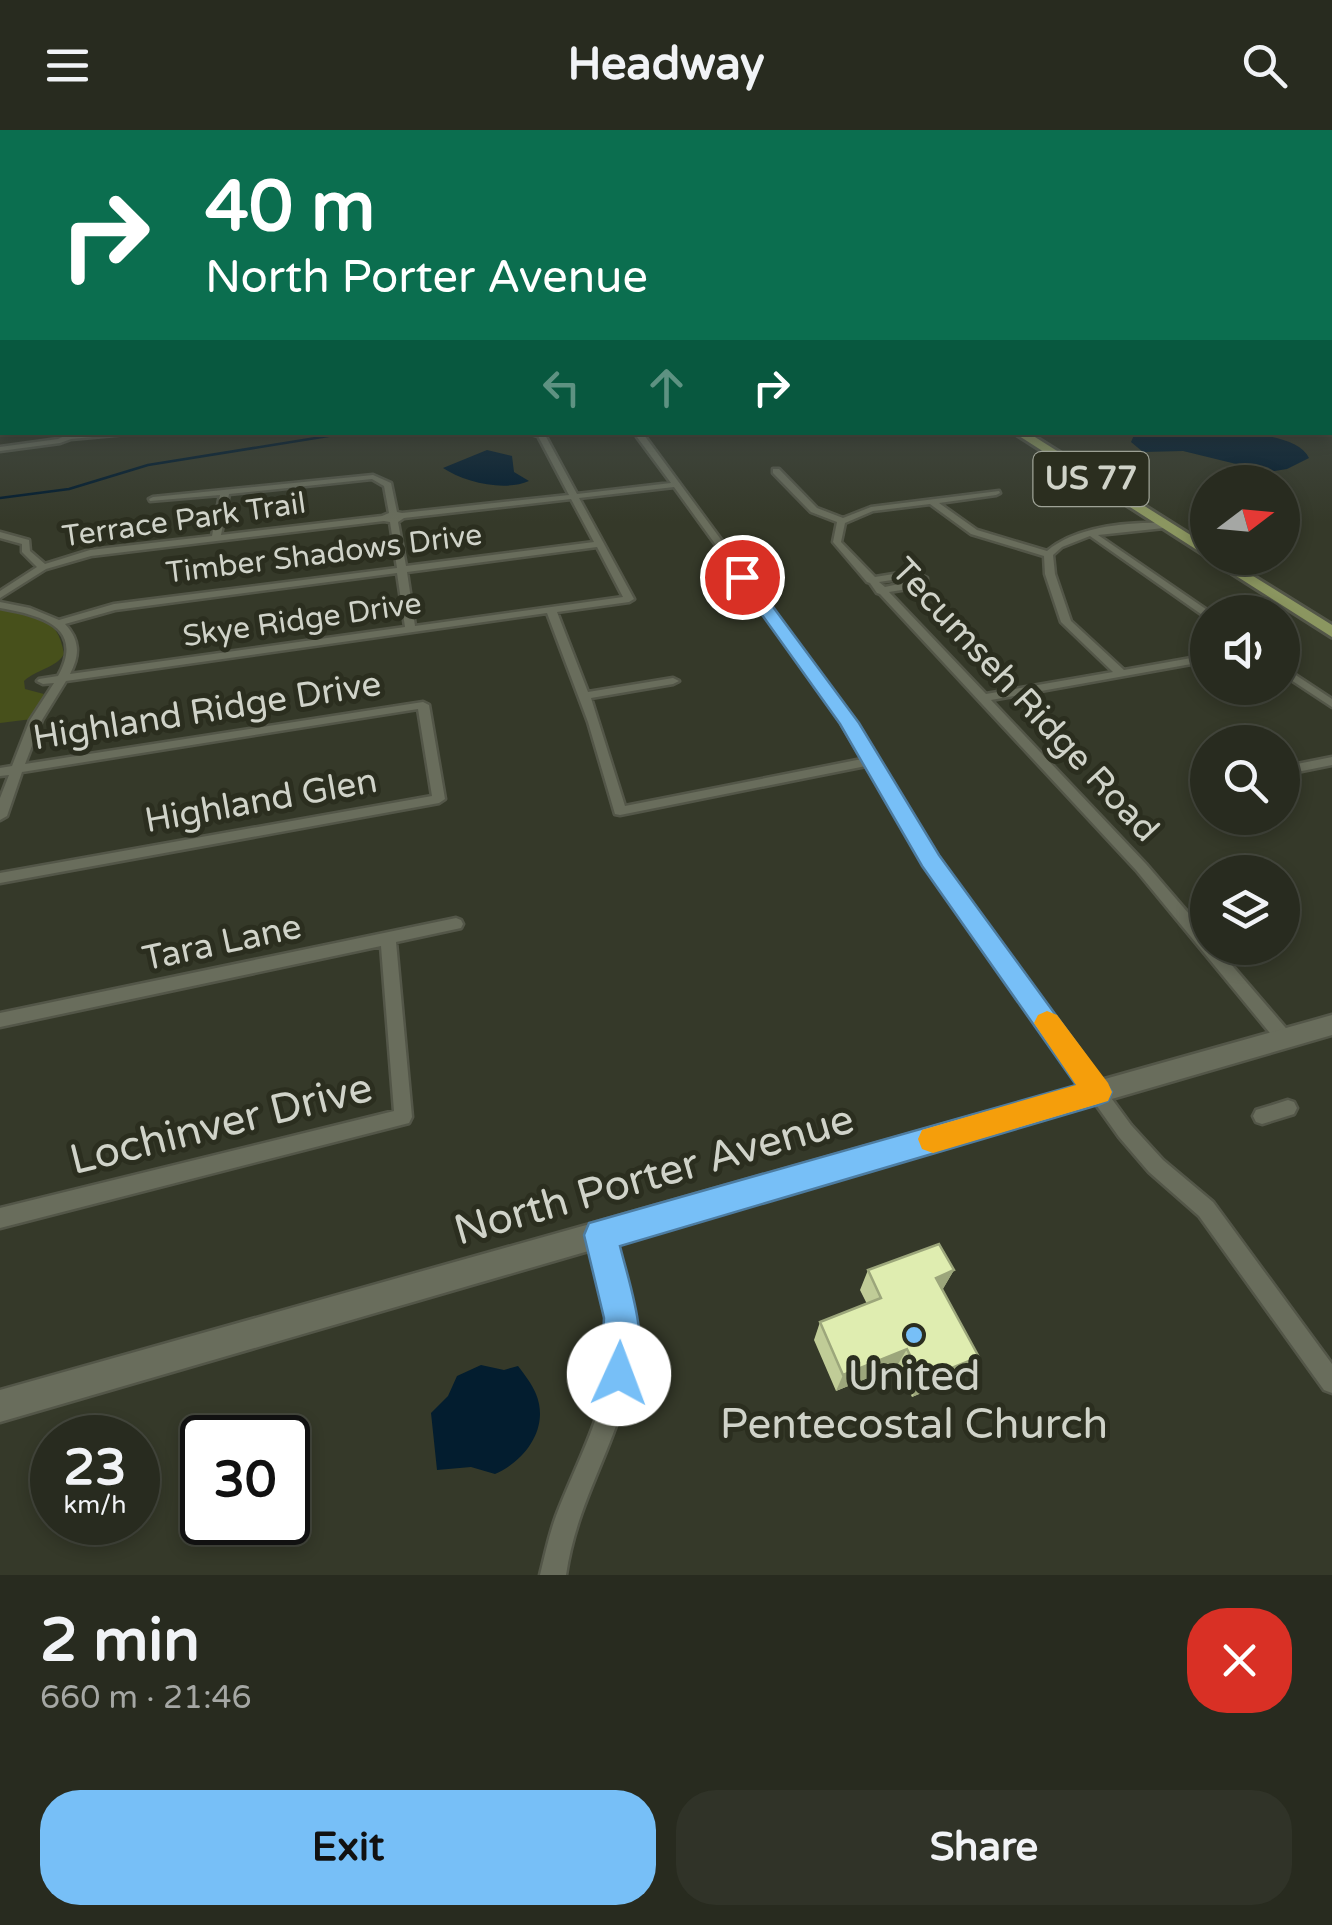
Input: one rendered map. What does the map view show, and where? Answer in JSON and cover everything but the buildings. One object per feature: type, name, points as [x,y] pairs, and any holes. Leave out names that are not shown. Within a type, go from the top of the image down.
[{"type":"main road","name":"US 77","points":[[1023,435],[1190,542]]},
{"type":"main road","points":[[1242,575],[1332,632]]},
{"type":"main road","name":"North Porter Avenue","points":[[0,1406],[1332,1025]]},
{"type":"street","points":[[0,450],[77,435]]},
{"type":"street","points":[[538,435],[628,599],[551,610],[584,696],[620,810],[870,761]]},
{"type":"street","points":[[640,438],[830,696],[920,846],[1140,1150],[1206,1209],[1332,1382]]},
{"type":"street","points":[[776,471],[808,506],[842,522]]},
{"type":"street","points":[[153,499],[374,476],[388,484],[411,630]]},
{"type":"street","name":"Terrace Park Trail","points":[[0,596],[44,566],[90,553],[675,484]]},
{"type":"street","points":[[216,538],[225,492]]},
{"type":"street","name":"Tecumseh Ridge Road","points":[[996,493],[863,511],[837,527],[836,542],[1158,886],[1285,1038]]},
{"type":"street","points":[[931,502],[974,532],[1048,554]]},
{"type":"street","points":[[1048,554],[1064,542],[1164,525]]},
{"type":"street","points":[[0,535],[26,542],[26,552],[44,566]]},
{"type":"street","points":[[1093,535],[1190,603]]},
{"type":"street","name":"Timber Shadows Drive","points":[[58,623],[114,606],[599,544]]},
{"type":"street","points":[[1048,554],[1050,574],[1066,622],[1121,674]]},
{"type":"street","points":[[870,580],[912,574],[924,580],[916,585],[880,590]]},
{"type":"street","points":[[0,606],[39,613],[58,623],[68,632],[73,645],[70,663],[39,714],[0,816]]},
{"type":"street","name":"Skye Ridge Drive","points":[[61,679],[551,610]]},
{"type":"street","points":[[982,698],[1190,661]]},
{"type":"street","points":[[43,681],[61,679]]},
{"type":"street","points":[[584,696],[673,681]]},
{"type":"street","points":[[1300,682],[1332,704]]},
{"type":"street","name":"Highland Ridge Drive","points":[[0,772],[423,705]]},
{"type":"street","name":"Highland Glen","points":[[0,878],[439,799],[423,705]]},
{"type":"street","points":[[1300,767],[1332,761]]},
{"type":"street","name":"Tara Lane","points":[[0,1020],[456,924]]},
{"type":"street","name":"Lochinver Drive","points":[[0,1218],[403,1116],[388,938]]},
{"type":"street","points":[[1262,1116],[1288,1108]]},
{"type":"street","points":[[553,1575],[568,1517],[616,1388],[622,1348],[621,1318],[600,1235]]},
{"type":"green space","points":[[0,608],[42,619],[61,641],[61,659],[24,681],[25,689],[44,694],[32,719],[0,723]]},
{"type":"water","points":[[1134,435],[1261,435],[1298,447],[1309,458],[1295,465],[1240,465],[1183,451],[1143,452],[1131,442]]},
{"type":"water","points":[[487,450],[512,456],[514,472],[529,481],[508,486],[484,484],[443,468]]},
{"type":"water","points":[[481,1365],[504,1370],[518,1366],[536,1394],[540,1419],[537,1431],[525,1452],[495,1474],[471,1467],[437,1470],[431,1413],[448,1396],[457,1376]]},
{"type":"waterway","points":[[0,498],[69,489],[148,465],[334,435]]},
{"type":"slow traffic","points":[[933,1139],[1098,1092],[1047,1023]]},
{"type":"place","name":"United Pentecostal Church","points":[[914,1335]]},
{"type":"route","points":[[619,1374],[621,1318],[600,1235],[1098,1092],[930,861],[849,723],[742,577]]}]
